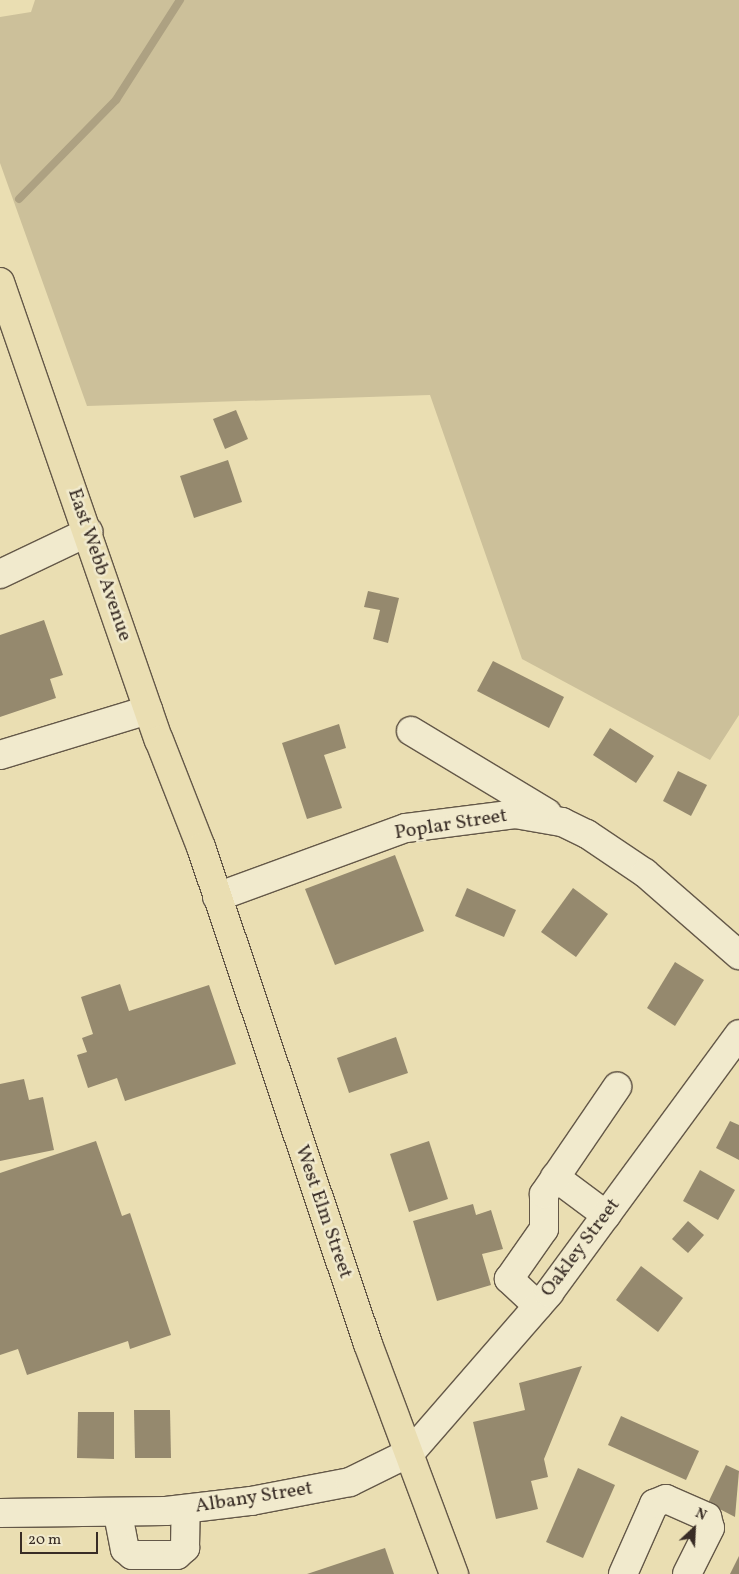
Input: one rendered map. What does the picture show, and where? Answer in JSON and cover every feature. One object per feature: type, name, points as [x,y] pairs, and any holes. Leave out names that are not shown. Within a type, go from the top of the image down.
[{"type":"highway","name":"East Webb Avenue","points":[[0,282],[148,710],[201,847]]},
{"type":"highway","name":"West Elm Street","points":[[201,847],[368,1344],[411,1452],[454,1574]]},
{"type":"street","points":[[0,574],[88,532]]},
{"type":"street","points":[[0,755],[148,710]]},
{"type":"street","points":[[411,731],[562,822]]},
{"type":"street","name":"Poplar Street","points":[[218,897],[406,828],[515,814],[562,822],[645,873],[739,955]]},
{"type":"street","name":"Oakley Street","points":[[411,1452],[538,1306],[739,1034]]},
{"type":"street","points":[[538,1306],[509,1278],[544,1229],[544,1194],[617,1087]]},
{"type":"street","points":[[556,1177],[606,1215]]},
{"type":"street","points":[[544,1229],[578,1254]]},
{"type":"street","name":"Albany Street","points":[[0,1513],[118,1514],[186,1508],[350,1482],[411,1452]]},
{"type":"street","points":[[622,1574],[654,1504],[666,1499],[708,1517],[710,1528],[687,1574]]},
{"type":"street","points":[[118,1514],[125,1549],[132,1555],[178,1555],[185,1548],[186,1508]]},
{"type":"shaded area","points":[[35,0],[739,0],[739,715],[710,760],[522,659],[430,395],[87,406],[0,163],[0,17],[31,12]]},
{"type":"building","points":[[236,410],[248,439],[225,449],[213,419]]},
{"type":"building","points":[[228,460],[242,502],[194,518],[180,476]]},
{"type":"building","points":[[368,591],[399,598],[388,643],[373,639],[380,610],[364,607]]},
{"type":"building","points":[[44,620],[63,675],[50,679],[56,698],[0,717],[0,635]]},
{"type":"building","points":[[493,661],[564,697],[549,728],[477,691]]},
{"type":"building","points":[[339,724],[346,748],[324,755],[342,808],[307,819],[282,743]]},
{"type":"building","points":[[610,728],[654,756],[636,783],[593,755]]},
{"type":"building","points":[[678,771],[707,785],[691,816],[663,801]]},
{"type":"building","points":[[395,855],[424,931],[335,965],[305,889]]},
{"type":"building","points":[[467,888],[516,910],[504,937],[455,916]]},
{"type":"building","points":[[573,888],[608,914],[576,957],[541,932]]},
{"type":"building","points":[[675,962],[704,980],[675,1026],[647,1008]]},
{"type":"building","points":[[120,984],[129,1011],[209,985],[236,1064],[125,1101],[117,1078],[88,1088],[77,1055],[87,1052],[82,1038],[93,1034],[81,997]]},
{"type":"building","points":[[396,1037],[408,1073],[349,1093],[337,1058]]},
{"type":"building","points":[[24,1079],[29,1100],[43,1097],[54,1150],[0,1161],[0,1084]]},
{"type":"building","points":[[730,1121],[739,1125],[739,1160],[716,1148]]},
{"type":"building","points":[[96,1141],[122,1216],[130,1213],[171,1335],[130,1349],[128,1341],[27,1375],[18,1349],[0,1355],[0,1173]]},
{"type":"building","points":[[429,1141],[448,1199],[409,1212],[390,1154]]},
{"type":"building","points":[[700,1170],[735,1190],[718,1220],[683,1201]]},
{"type":"building","points":[[473,1204],[476,1215],[491,1210],[503,1249],[482,1254],[491,1285],[437,1301],[413,1221]]},
{"type":"building","points":[[688,1221],[704,1235],[688,1253],[672,1239]]},
{"type":"building","points":[[641,1266],[683,1298],[658,1332],[616,1300]]},
{"type":"building","points":[[582,1366],[544,1459],[548,1477],[531,1481],[538,1509],[496,1519],[473,1422],[525,1410],[519,1383]]},
{"type":"building","points":[[134,1410],[170,1410],[171,1458],[135,1458]]},
{"type":"building","points":[[78,1412],[114,1412],[114,1459],[77,1458]]},
{"type":"building","points":[[621,1416],[699,1451],[686,1480],[608,1445]]},
{"type":"building","points":[[726,1465],[739,1471],[735,1517],[708,1503]]},
{"type":"building","points":[[578,1468],[615,1485],[583,1558],[546,1542]]},
{"type":"building","points":[[385,1548],[394,1574],[307,1574]]},
{"type":"building","points":[[739,1556],[739,1574],[730,1574]]},
{"type":"waterway","points":[[19,199],[116,100],[180,0]]}]
